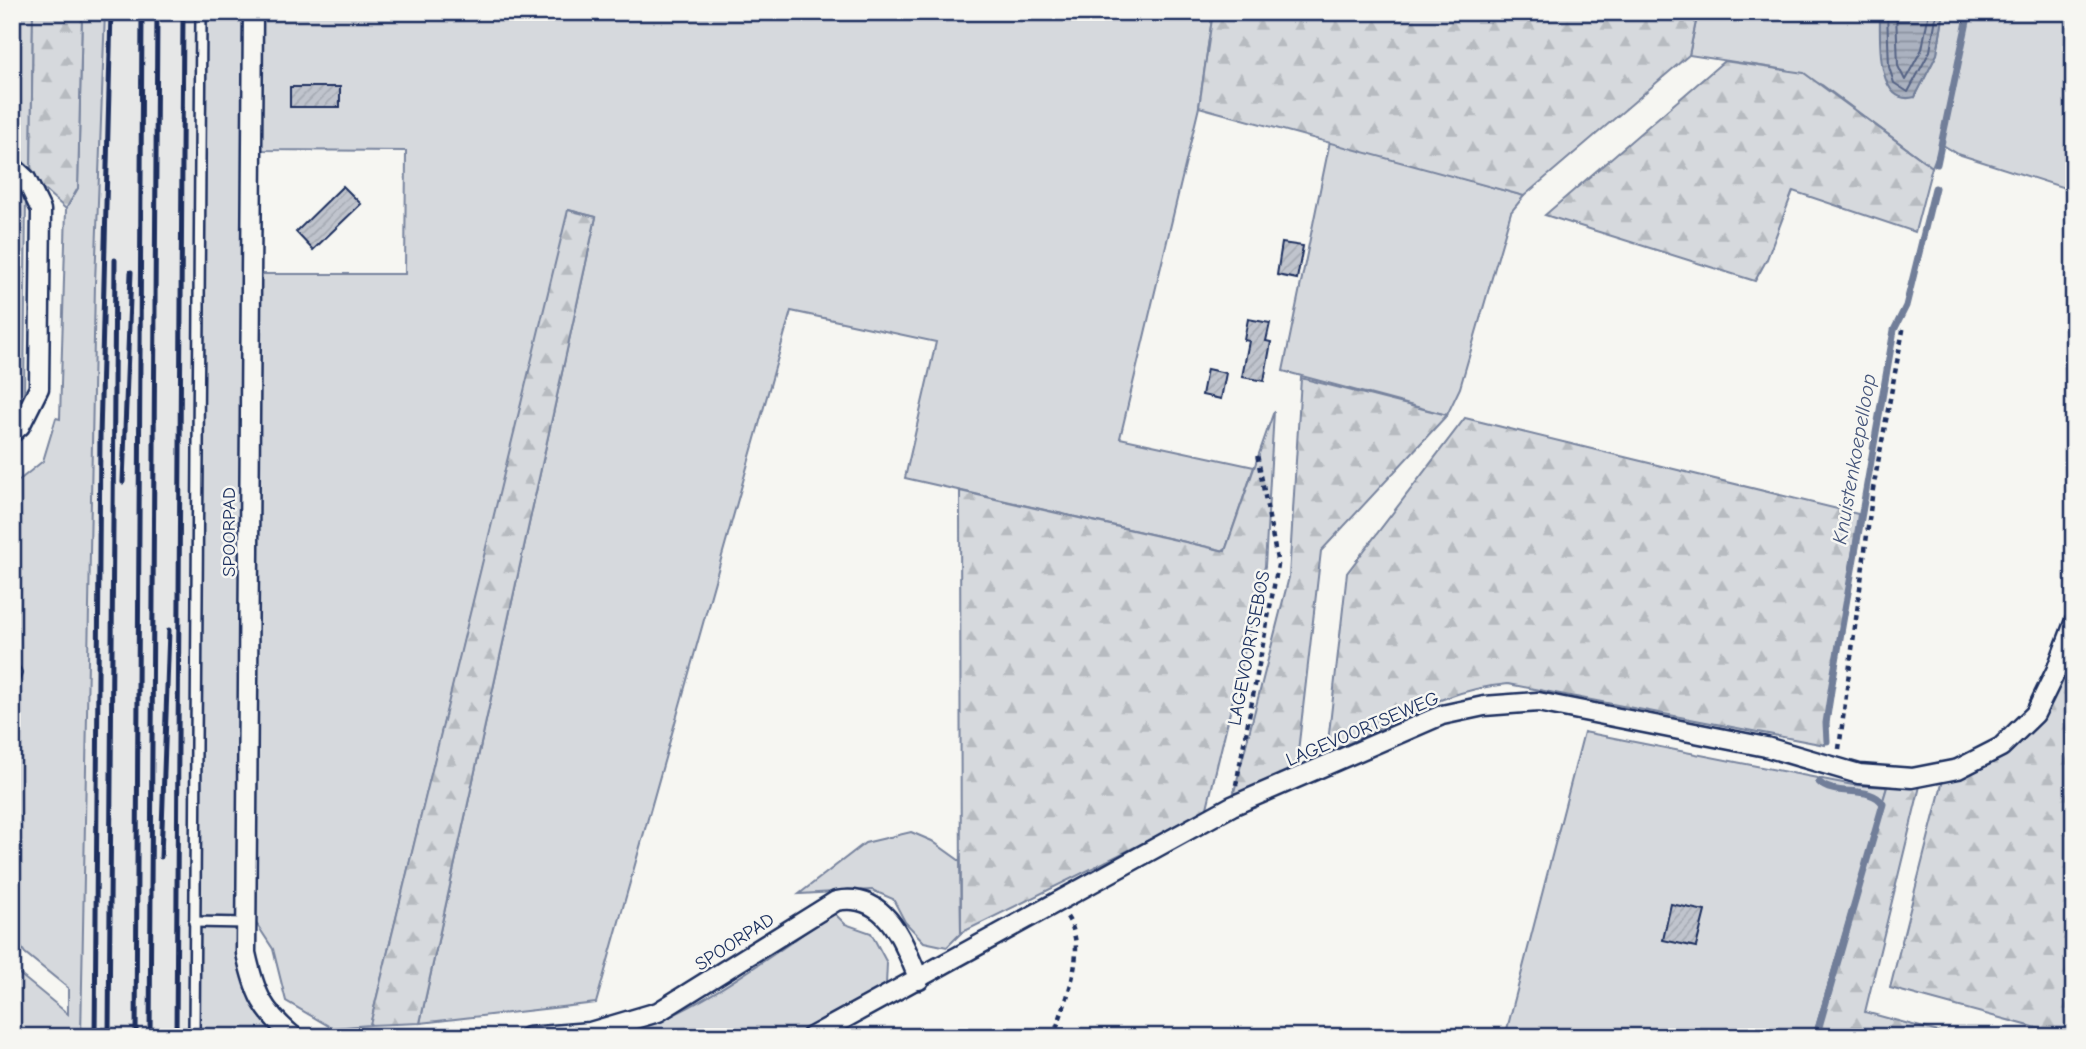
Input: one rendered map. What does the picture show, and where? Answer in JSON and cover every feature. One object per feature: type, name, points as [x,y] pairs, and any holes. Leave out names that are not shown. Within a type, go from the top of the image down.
[{"type":"street","name":"SPOORPAD","points":[[253,12],[246,953],[253,983],[269,1016],[294,1037]]},
{"type":"street","points":[[12,166],[26,180],[41,210],[39,388],[20,426],[12,433]]},
{"type":"street","name":"LAGEVOORTSEWEG","points":[[811,1037],[1232,806],[1441,715],[1483,706],[1538,702],[1766,747],[1859,774],[1912,778],[1958,769],[2001,747],[2035,714],[2056,671],[2074,623]]},
{"type":"street","name":"SPOORPAD","points":[[528,1037],[590,1032],[658,1012],[836,901],[853,897],[868,901],[881,911],[905,945],[919,980]]},
{"type":"lane","points":[[194,1037],[201,12]]},
{"type":"lane","points":[[12,667],[16,673],[12,683]]},
{"type":"lane","points":[[194,922],[246,923]]},
{"type":"path","points":[[1837,767],[1874,489],[1904,324]]},
{"type":"path","name":"LAGEVOORTSEBOS","points":[[1232,806],[1278,565],[1257,454]]},
{"type":"path","points":[[1053,1037],[1075,961],[1074,927],[1056,902]]},
{"type":"shaded area","points":[[105,12],[197,12],[190,1037],[81,1037],[95,283]]},
{"type":"green space","points":[[12,12],[33,12],[31,178],[12,158]]},
{"type":"green space","points":[[33,12],[82,12],[78,188],[66,209],[31,178]]},
{"type":"green space","points":[[82,12],[105,12],[95,283],[81,1037],[12,1037],[12,968],[68,1014],[68,988],[25,953],[12,934],[12,660],[17,633],[12,620],[12,486],[43,461],[56,418],[60,419],[66,209],[78,188]]},
{"type":"green space","points":[[206,12],[244,12],[237,953],[252,999],[264,1019],[280,1037],[199,1037]]},
{"type":"green space","points":[[262,12],[1213,12],[1199,107],[1120,438],[1254,467],[1225,551],[905,478],[936,342],[791,311],[596,1003],[420,1023],[596,217],[569,210],[370,1025],[332,1028],[286,1001],[273,949],[256,923],[260,274],[405,274],[406,151],[261,150]]},
{"type":"green space","points":[[1213,12],[1698,12],[1689,55],[1524,196],[1199,107]]},
{"type":"green space","points":[[1698,12],[1880,12],[1880,40],[1915,97],[1937,54],[1944,12],[2074,12],[2074,191],[1958,154],[1941,144],[1932,167],[1822,85],[1787,70],[1689,55]]},
{"type":"green space","points":[[1724,61],[1804,73],[1932,167],[1915,232],[1793,191],[1767,259],[1755,281],[1545,215]]},
{"type":"green space","points":[[1330,141],[1524,196],[1511,212],[1460,388],[1447,415],[1283,371]]},
{"type":"green space","points":[[12,180],[26,194],[24,403],[12,414]]},
{"type":"green space","points":[[568,210],[596,217],[420,1023],[370,1025]]},
{"type":"green space","points":[[1301,378],[1447,415],[1321,551],[1296,769],[1236,798],[1233,796],[1289,577]]},
{"type":"green space","points":[[1274,411],[1265,566],[1206,812],[961,933],[960,491],[1225,551]]},
{"type":"green space","points":[[1465,418],[1858,514],[1825,745],[1508,684],[1456,694],[1434,702],[1327,751],[1347,573]]},
{"type":"green space","points":[[2074,635],[2074,1037],[2070,1037],[1890,988],[1944,776],[2019,739]]},
{"type":"green space","points":[[1584,732],[1853,785],[1887,787],[1813,1037],[1505,1037]]},
{"type":"green space","points":[[1921,782],[1865,1012],[1957,1037],[1813,1037],[1887,787]]},
{"type":"green space","points":[[911,832],[932,841],[960,861],[961,933],[947,947],[924,942],[905,922],[893,899],[872,890],[799,894],[865,843]]},
{"type":"green space","points":[[834,913],[845,924],[871,933],[887,963],[886,985],[796,1037],[610,1037],[668,1018],[697,1003]]},
{"type":"water","points":[[1880,12],[1944,12],[1937,54],[1915,97],[1902,97],[1893,92],[1886,81],[1882,67]]},
{"type":"building","points":[[290,87],[340,87],[340,107],[290,107]]},
{"type":"building","points":[[343,186],[361,204],[313,250],[296,232]]},
{"type":"building","points":[[1282,243],[1303,246],[1297,279],[1277,275]]},
{"type":"building","points":[[1248,319],[1270,323],[1266,341],[1271,342],[1264,381],[1242,377],[1249,341],[1244,340]]},
{"type":"building","points":[[1207,369],[1226,373],[1221,399],[1202,395]]},
{"type":"building","points":[[1671,904],[1705,911],[1696,947],[1663,940]]},
{"type":"waterway","name":"Knuistenkoepelloop","points":[[1937,164],[1969,12]]},
{"type":"waterway","name":"Knuistenkoepelloop","points":[[1827,741],[1826,723],[1832,684],[1894,330],[1906,306],[1935,188]]},
{"type":"waterway","name":"Knuistenkoepelloop","points":[[1816,1037],[1883,804],[1870,794],[1834,789],[1819,782]]},
{"type":"railway","points":[[95,1037],[100,437],[111,12]]},
{"type":"railway","points":[[136,1037],[142,12]]},
{"type":"railway","points":[[150,1037],[157,12]]},
{"type":"railway","points":[[176,1037],[183,12]]},
{"type":"railway","points":[[109,1037],[115,260]]},
{"type":"railway","points":[[123,482],[131,272]]},
{"type":"railway","points":[[161,857],[169,630]]}]
